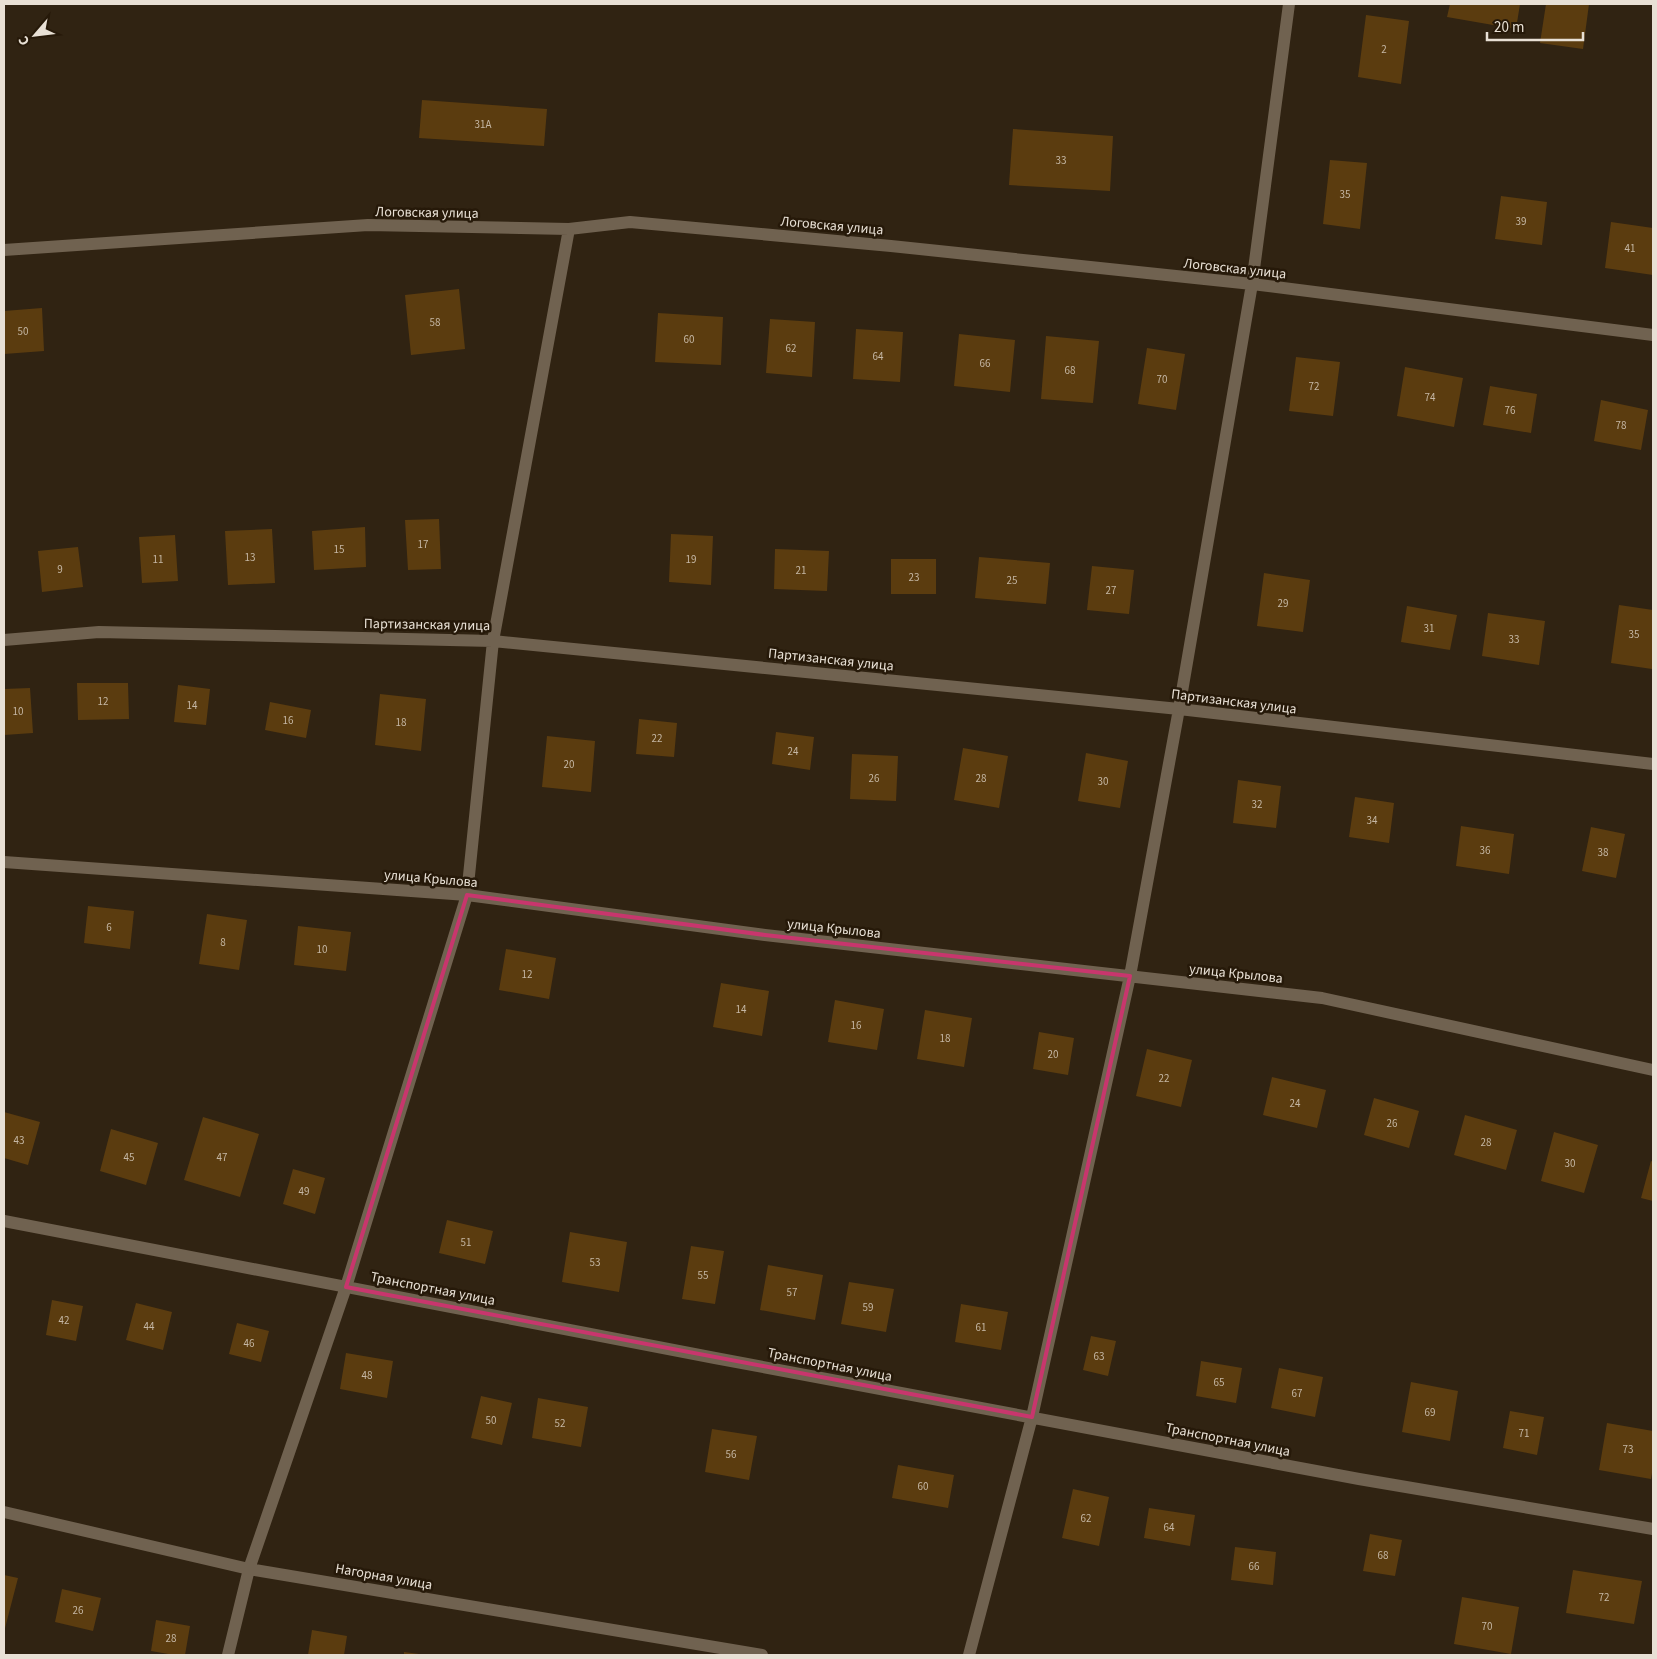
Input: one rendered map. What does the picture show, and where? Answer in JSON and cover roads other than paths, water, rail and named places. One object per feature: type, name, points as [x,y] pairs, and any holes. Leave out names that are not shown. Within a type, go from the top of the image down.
[{"type":"street","points":[[969,1655],[1032,1417],[1130,976],[1252,284],[1289,4]]},
{"type":"street","name":"Логовская улица","points":[[4,250],[368,225],[569,229],[630,222],[891,246],[1252,284],[1653,335]]},
{"type":"street","points":[[228,1655],[249,1569],[346,1287],[467,895],[494,640],[569,229]]},
{"type":"street","name":"Партизанская улица","points":[[4,640],[99,632],[494,640],[1178,709],[1653,764]]},
{"type":"street","name":"улица Крылова","points":[[4,862],[467,895],[765,935],[1322,998],[1653,1070]]},
{"type":"street","name":"Транспортная улица","points":[[4,1220],[346,1287],[1359,1479],[1653,1528]]},
{"type":"street","name":"Нагорная улица","points":[[4,1512],[249,1569],[762,1655]]}]
